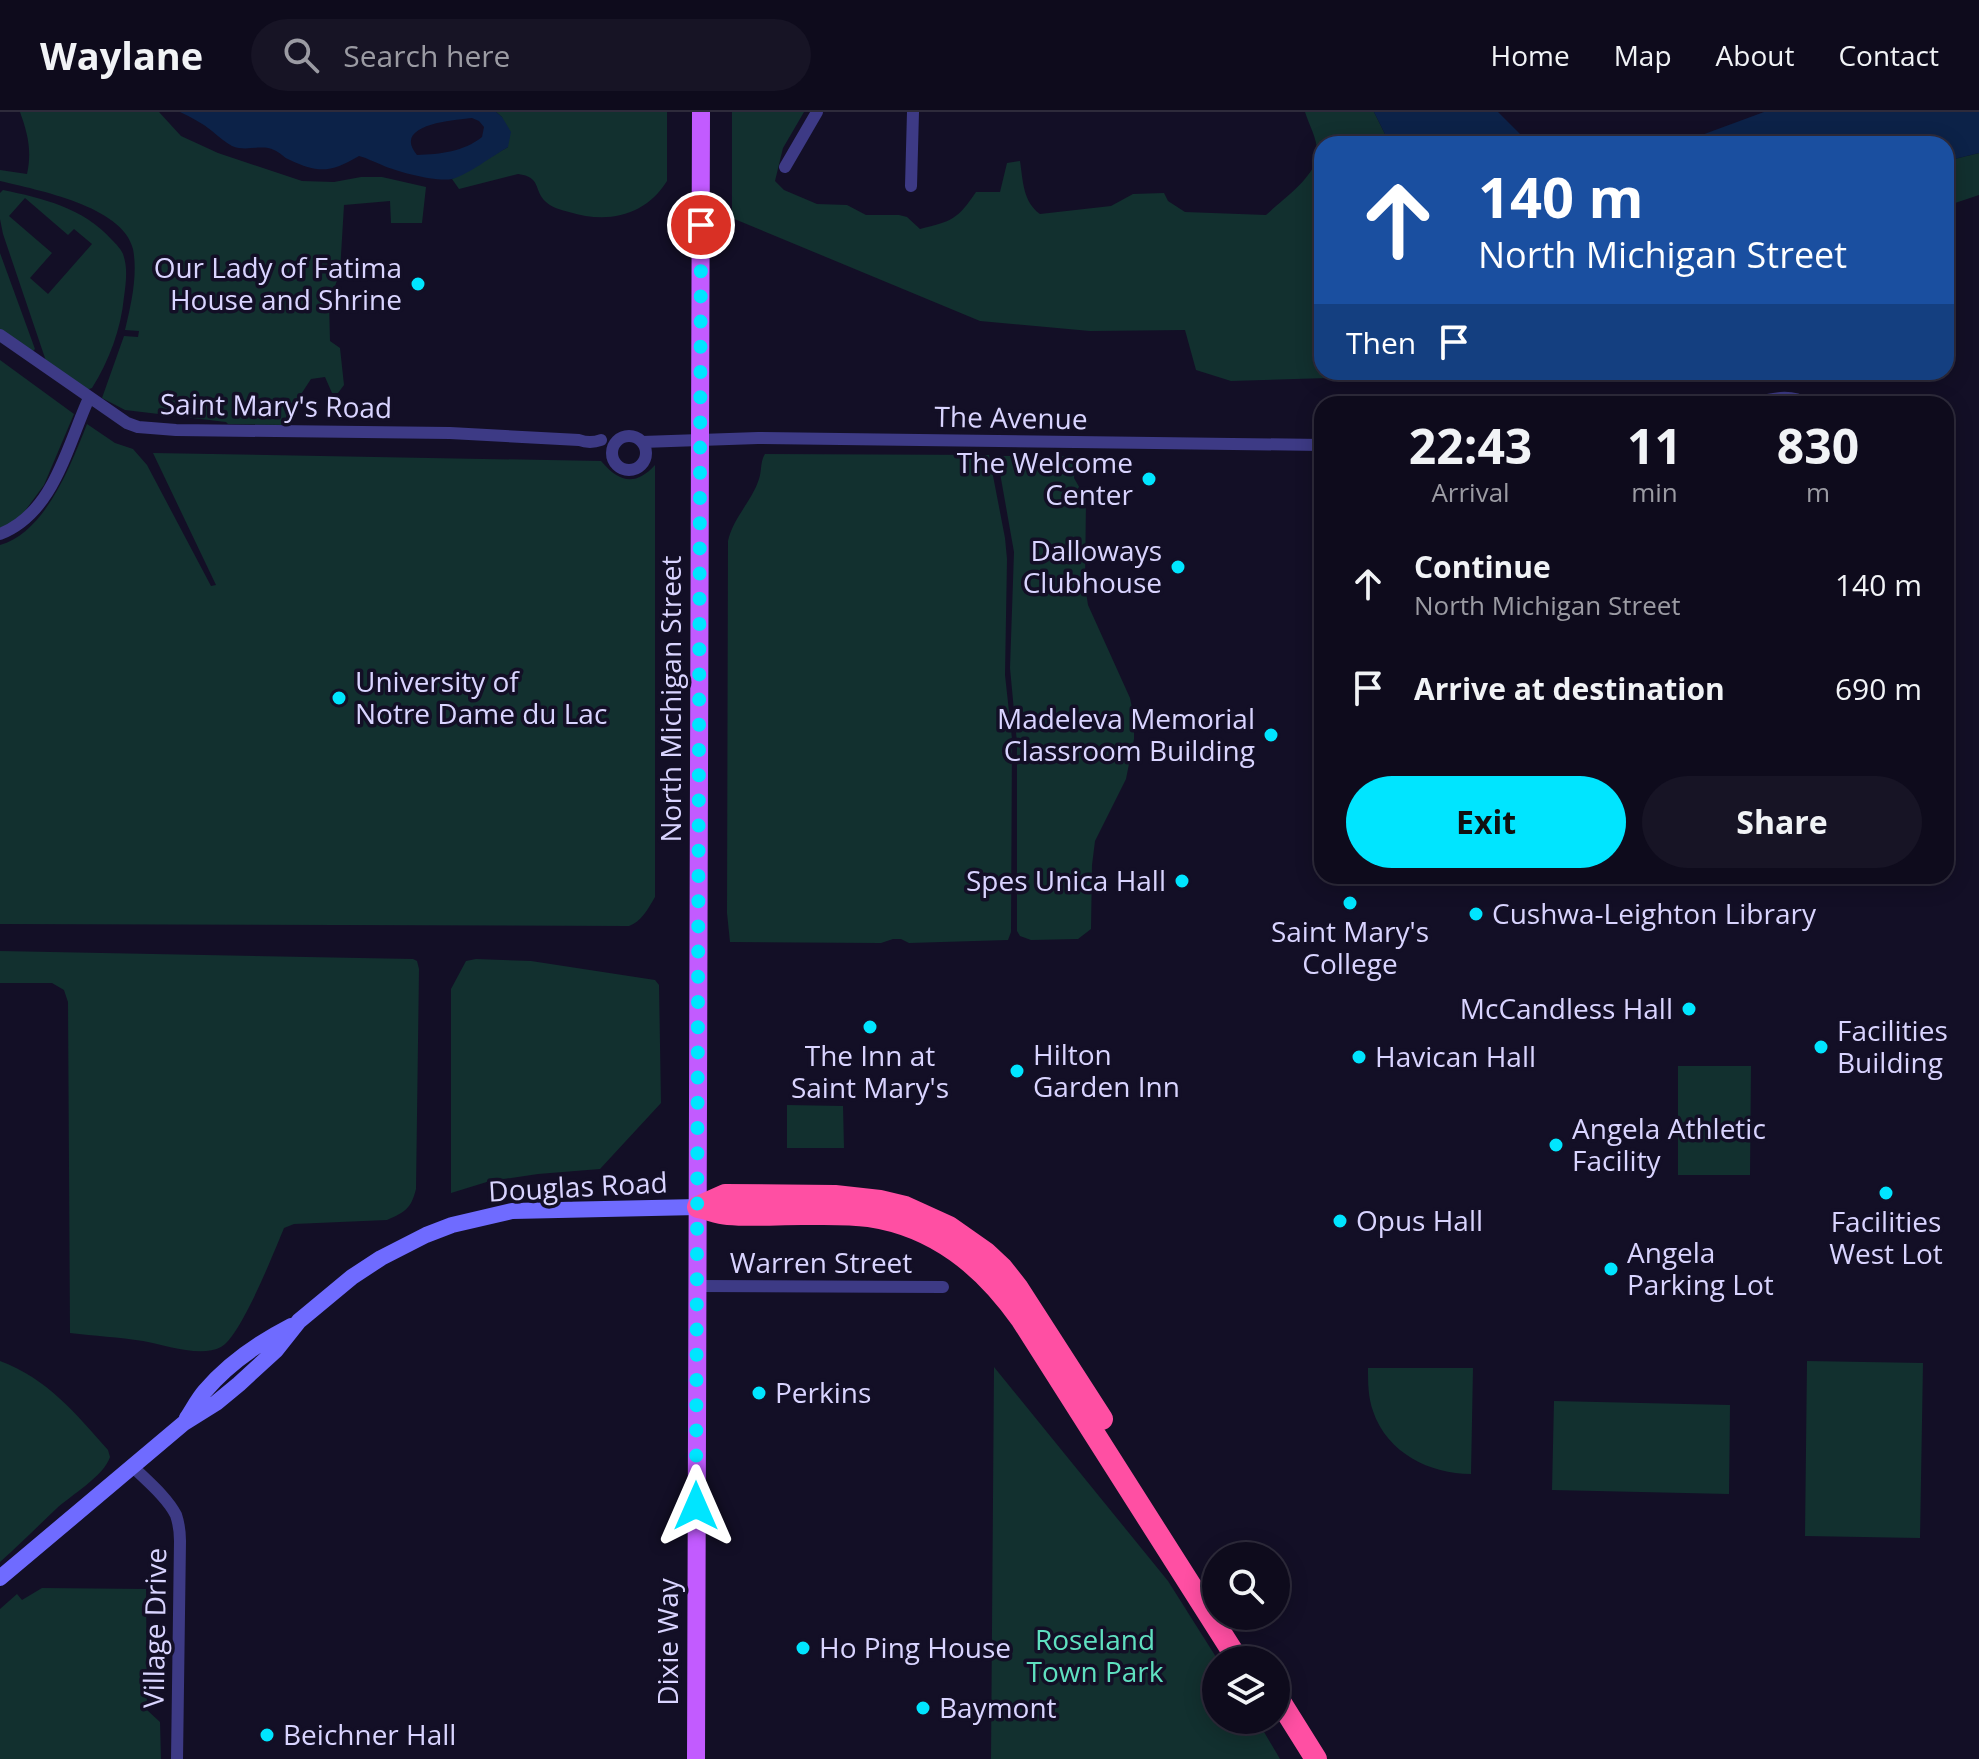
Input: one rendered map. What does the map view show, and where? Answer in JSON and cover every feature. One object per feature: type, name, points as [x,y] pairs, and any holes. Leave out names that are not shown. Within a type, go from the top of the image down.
[{"type":"highway","points":[[698,1207],[725,1195],[858,1198],[917,1212],[970,1240],[1002,1268],[1030,1305],[1202,1577]]},
{"type":"highway","points":[[698,1207],[725,1214],[869,1216],[917,1230],[973,1264],[992,1282],[1022,1320],[1229,1646]]},
{"type":"highway","points":[[1290,1717],[1316,1759]]},
{"type":"highway","points":[[1285,1734],[1301,1759]]},
{"type":"main road","name":"North Michigan Street","points":[[698,1286],[701,112]]},
{"type":"main road","name":"Dixie Way","points":[[696,1759],[698,1286]]},
{"type":"street","points":[[785,167],[817,112]]},
{"type":"street","points":[[911,186],[913,112]]},
{"type":"street","name":"Saint Mary's Road","points":[[0,335],[89,398],[138,427],[450,433],[579,440],[595,436],[601,440],[617,441],[633,436],[642,442],[700,439]]},
{"type":"street","points":[[0,534],[29,517],[50,488],[89,398]]},
{"type":"street","name":"The Avenue","points":[[700,439],[1314,445]]},
{"type":"street","points":[[617,441],[612,452],[614,463],[629,471],[640,467],[646,458],[646,446],[642,442]]},
{"type":"street","name":"Douglas Road","points":[[0,1578],[184,1423],[239,1384],[276,1350],[299,1321],[352,1277],[381,1258],[452,1225],[512,1211],[698,1207]]},
{"type":"street","name":"Warren Street","points":[[698,1286],[943,1287]]},
{"type":"street","name":"Village Drive","points":[[132,1466],[170,1505],[179,1526],[177,1759]]},
{"type":"green space","points":[[20,112],[159,112],[181,136],[218,153],[302,181],[334,182],[382,177],[426,187],[422,223],[391,223],[390,201],[344,205],[340,272],[329,303],[330,341],[340,348],[344,385],[338,393],[332,393],[325,377],[311,379],[286,417],[286,425],[228,424],[125,410],[102,398],[124,336],[138,337],[139,331],[125,330],[134,279],[133,249],[126,234],[96,211],[56,195],[0,181],[0,170],[27,174],[28,143]]},
{"type":"green space","points":[[496,112],[667,112],[667,181],[648,202],[611,217],[584,216],[554,207],[542,197],[531,178],[518,174],[459,189],[452,179],[508,147],[502,117]]},
{"type":"green space","points":[[732,112],[804,112],[783,148],[775,181],[784,190],[817,204],[847,205],[866,215],[907,217],[920,229],[953,218],[976,192],[1000,192],[1007,163],[1020,161],[1027,197],[1040,214],[1111,206],[1133,194],[1164,193],[1168,201],[1185,212],[1266,215],[1296,188],[1314,166],[1314,378],[1231,381],[1196,370],[1185,330],[1090,331],[980,321],[732,218]]},
{"type":"green space","points":[[1305,112],[1374,112],[1386,136],[1314,137]]},
{"type":"green space","points":[[1979,153],[1979,195],[1954,203],[1954,159]]},
{"type":"green space","points":[[3,190],[33,197],[75,212],[101,229],[122,252],[126,275],[120,321],[109,356],[92,388],[86,390],[46,361],[3,234],[0,193]],"holes":[[[25,198],[68,235],[74,229],[92,244],[48,294],[30,278],[52,253],[9,216]]]},
{"type":"green space","points":[[0,253],[35,349],[32,352],[0,329]]},
{"type":"green space","points":[[0,360],[74,414],[44,485],[19,519],[0,528]]},
{"type":"green space","points":[[87,424],[115,443],[133,449],[147,465],[211,586],[216,585],[153,453],[601,461],[614,474],[627,479],[641,477],[655,465],[655,897],[641,918],[629,926],[0,924],[0,545],[16,538],[44,512],[65,476]]},
{"type":"green space","points":[[765,454],[989,455],[1007,559],[1005,675],[1012,739],[1011,932],[1008,940],[730,942],[727,913],[728,541],[756,487]]},
{"type":"green space","points":[[997,456],[1085,456],[1085,463],[1075,465],[1074,478],[1086,499],[1085,586],[1088,605],[1130,698],[1134,718],[1134,739],[1126,779],[1095,841],[1091,929],[1078,939],[1031,940],[1020,936],[1017,931],[1017,743],[1010,668],[1014,552]]},
{"type":"green space","points":[[0,951],[417,961],[416,1189],[412,1201],[403,1212],[387,1220],[294,1224],[284,1228],[247,1311],[221,1347],[193,1351],[70,1333],[68,1002],[64,990],[52,983],[0,983]]},
{"type":"green space","points":[[466,961],[531,961],[655,980],[659,985],[661,1103],[600,1169],[490,1181],[451,1193],[451,989]]},
{"type":"green space","points":[[1678,1066],[1751,1066],[1750,1175],[1678,1175]]},
{"type":"green space","points":[[787,1105],[843,1106],[844,1148],[787,1148]]},
{"type":"green space","points":[[0,1361],[32,1377],[60,1398],[108,1450],[110,1457],[94,1478],[0,1562]]},
{"type":"green space","points":[[1807,1361],[1923,1363],[1920,1538],[1805,1536]]},
{"type":"green space","name":"Roseland Town Park","points":[[994,1367],[1168,1581],[1209,1646],[1202,1646],[1202,1734],[1265,1734],[1280,1759],[991,1759]]},
{"type":"green space","points":[[1368,1368],[1473,1368],[1471,1474],[1426,1465],[1388,1439],[1371,1406]]},
{"type":"green space","points":[[1554,1401],[1730,1405],[1729,1494],[1552,1490]]},
{"type":"green space","points":[[42,1588],[146,1589],[147,1710],[160,1722],[161,1759],[0,1759],[0,1609],[17,1594],[22,1600]]},
{"type":"water","points":[[180,112],[496,112],[511,132],[508,147],[465,174],[445,180],[389,168],[359,156],[333,168],[309,168],[269,148],[232,146]],"holes":[[[472,118],[484,127],[482,137],[459,149],[417,155],[411,145],[412,136],[428,126]]]},
{"type":"water","points":[[1374,112],[1498,112],[1522,136],[1386,136]]},
{"type":"water","points":[[1764,112],[1979,112],[1979,153],[1954,159],[1954,136],[1699,136]]},
{"type":"place","name":"Our Lady of Fatima House and Shrine","points":[[418,284]]},
{"type":"place","name":"The Welcome Center","points":[[1149,479]]},
{"type":"place","name":"Dalloways Clubhouse","points":[[1178,567]]},
{"type":"place","name":"University of Notre Dame du Lac","points":[[339,698]]},
{"type":"place","name":"Madeleva Memorial Classroom Building","points":[[1271,735]]},
{"type":"place","name":"Spes Unica Hall","points":[[1182,881]]},
{"type":"place","name":"Saint Mary's College","points":[[1350,903]]},
{"type":"place","name":"Cushwa-Leighton Library","points":[[1476,914]]},
{"type":"place","name":"McCandless Hall","points":[[1689,1009]]},
{"type":"place","name":"The Inn at Saint Mary's","points":[[870,1027]]},
{"type":"place","name":"Facilities Building","points":[[1821,1047]]},
{"type":"place","name":"Havican Hall","points":[[1359,1057]]},
{"type":"place","name":"Hilton Garden Inn","points":[[1017,1071]]},
{"type":"place","name":"Angela Athletic Facility","points":[[1556,1145]]},
{"type":"place","name":"Facilities West Lot","points":[[1886,1193]]},
{"type":"place","name":"Opus Hall","points":[[1340,1221]]},
{"type":"place","name":"Angela Parking Lot","points":[[1611,1269]]},
{"type":"place","name":"Perkins","points":[[759,1393]]},
{"type":"place","name":"Ho Ping House","points":[[803,1648]]},
{"type":"place","name":"Baymont","points":[[923,1708]]},
{"type":"place","name":"Beichner Hall","points":[[267,1735]]},
{"type":"route","points":[[696,1506],[701,225]]}]
